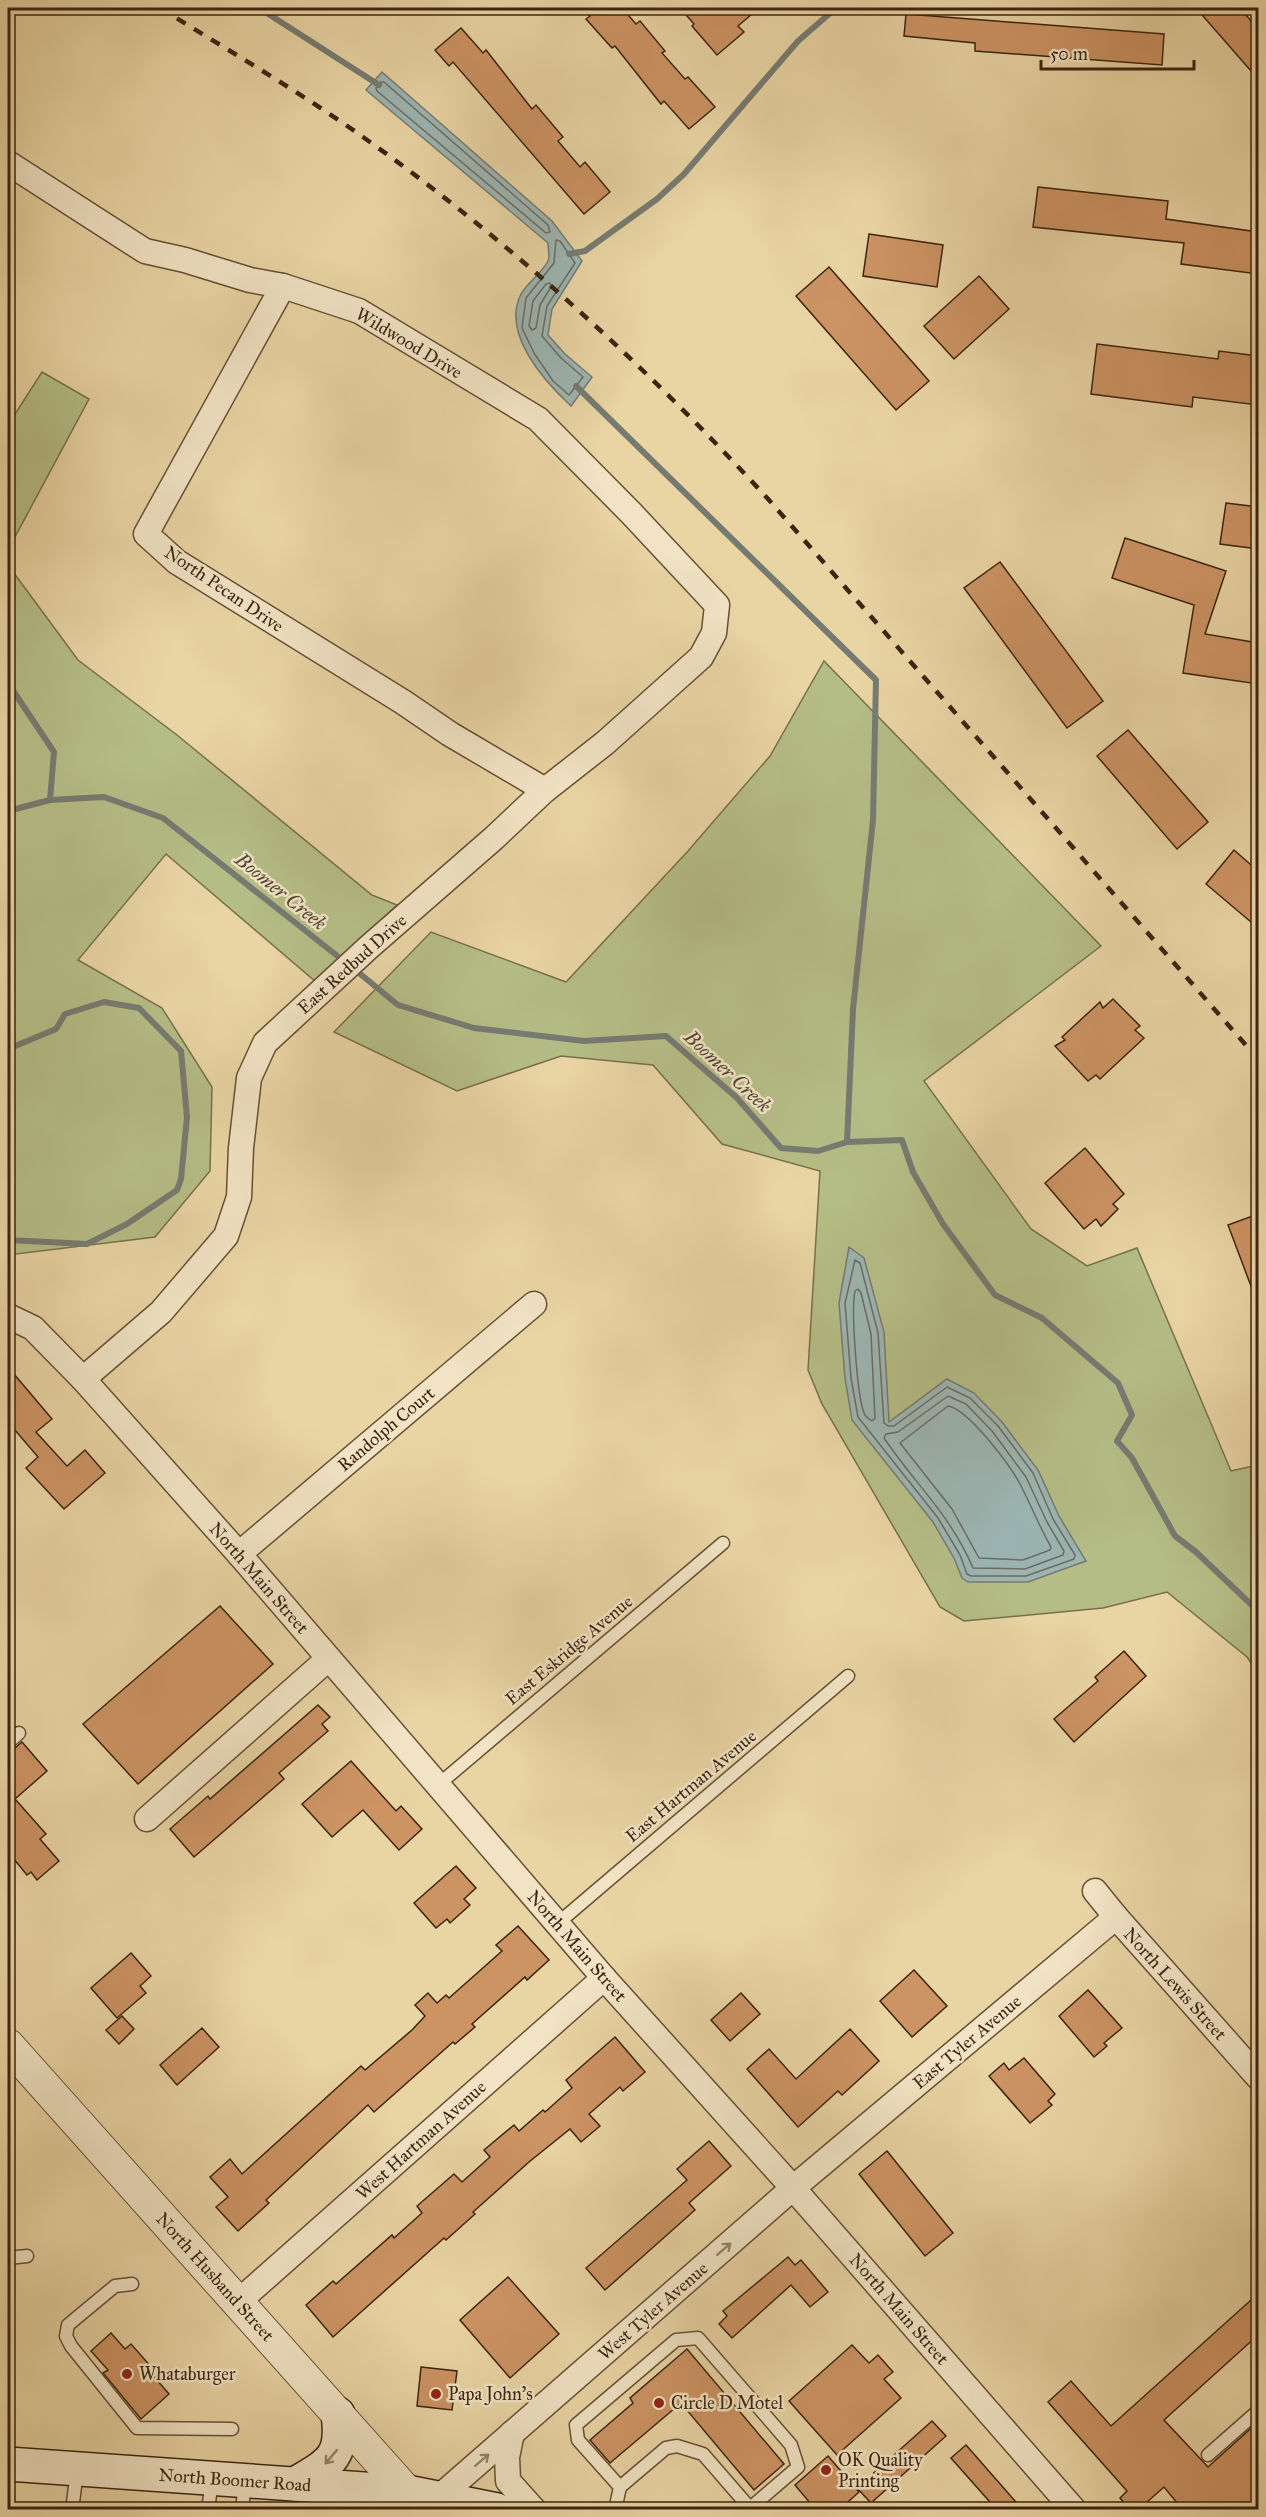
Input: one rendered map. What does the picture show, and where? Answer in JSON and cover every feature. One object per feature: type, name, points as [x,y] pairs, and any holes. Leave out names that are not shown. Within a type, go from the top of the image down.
[{"type":"main road","points":[[295,2484],[319,2470],[338,2450],[340,2431],[338,2414]]},
{"type":"main road","name":"North Boomer Road","points":[[8,2464],[77,2469],[210,2494],[244,2495],[295,2484],[497,2510]]},
{"type":"street","name":"Wildwood Drive","points":[[8,163],[145,252],[184,260],[250,280],[283,286],[358,311],[538,419],[632,514],[717,605]]},
{"type":"street","name":"North Pecan Drive","points":[[283,286],[146,534],[177,562],[403,702],[450,734],[545,790]]},
{"type":"street","name":"East Redbud Drive","points":[[83,1379],[161,1312],[226,1236],[239,1197],[241,1148],[249,1078],[265,1044],[369,947],[494,838],[545,790],[605,743],[701,657],[714,633],[717,605]]},
{"type":"street","name":"Randolph Court","points":[[239,1554],[534,1304]]},
{"type":"street","name":"North Main Street","points":[[8,1316],[33,1328],[83,1379],[239,1554],[604,1978],[793,2188],[1074,2510]]},
{"type":"street","points":[[147,1820],[328,1659]]},
{"type":"street","points":[[1095,1891],[1116,1917]]},
{"type":"street","name":"North Lewis Street","points":[[1116,1917],[1258,2077]]},
{"type":"street","name":"East Tyler Avenue","points":[[793,2188],[1116,1917]]},
{"type":"street","name":"West Hartman Avenue","points":[[238,2302],[604,1978]]},
{"type":"street","name":"North Husband Street","points":[[8,2045],[411,2498]]},
{"type":"street","name":"West Tyler Avenue","points":[[411,2498],[512,2433],[793,2188]]},
{"type":"street","points":[[512,2433],[507,2457],[508,2481],[534,2510]]},
{"type":"lane","name":"East Eskridge Avenue","points":[[438,1785],[723,1543]]},
{"type":"lane","name":"East Hartman Avenue","points":[[557,1924],[848,1676]]},
{"type":"lane","points":[[8,1743],[19,1733]]},
{"type":"lane","points":[[8,2258],[27,2256]]},
{"type":"lane","points":[[132,2284],[115,2286],[68,2325],[66,2336],[71,2346],[137,2428],[232,2429]]},
{"type":"lane","points":[[615,2510],[620,2487],[666,2448],[677,2446],[703,2454],[748,2508],[798,2467],[791,2445],[698,2338],[676,2340],[576,2425],[578,2440],[620,2487]]},
{"type":"lane","points":[[1208,2455],[1258,2411]]},
{"type":"lane","points":[[72,2510],[77,2469]]},
{"type":"green space","points":[[42,372],[89,399],[8,550],[8,425]]},
{"type":"green space","points":[[8,565],[78,660],[177,735],[372,895],[397,905],[316,982],[166,854],[78,960],[162,1008],[212,1087],[210,1171],[155,1237],[8,1255]]},
{"type":"green space","points":[[824,661],[1101,946],[924,1081],[1031,1229],[1087,1266],[1137,1248],[1231,1471],[1258,1465],[1258,1673],[1247,1657],[1167,1592],[1103,1608],[964,1621],[940,1607],[822,1404],[808,1370],[820,1171],[722,1144],[653,1065],[561,1056],[457,1091],[334,1032],[431,932],[566,982],[688,851],[770,756]]},
{"type":"water","points":[[382,72],[552,221],[582,261],[552,309],[548,335],[565,354],[592,377],[571,406],[538,370],[528,355],[517,324],[516,309],[521,294],[548,261],[548,243],[366,90]]},
{"type":"water","points":[[849,1247],[864,1258],[884,1332],[889,1422],[947,1379],[974,1393],[1002,1422],[1038,1470],[1059,1516],[1086,1561],[1028,1582],[968,1582],[962,1578],[954,1558],[933,1522],[852,1420],[845,1378],[839,1303]]},
{"type":"building","points":[[582,8],[622,8],[636,24],[640,21],[665,51],[662,53],[715,107],[689,129],[664,101],[661,104],[615,46],[612,48],[586,19],[590,16]]},
{"type":"building","points":[[680,8],[759,8],[738,26],[744,32],[717,55]]},
{"type":"building","points":[[1196,8],[1240,8],[1258,29],[1258,79]]},
{"type":"building","points":[[906,14],[1164,34],[1162,65],[975,51],[975,43],[904,36]]},
{"type":"building","points":[[461,28],[483,53],[486,50],[532,109],[536,105],[563,137],[558,141],[580,167],[585,162],[610,192],[584,214],[453,62],[449,66],[435,50]]},
{"type":"building","points":[[1038,187],[1168,201],[1166,219],[1258,232],[1258,274],[1181,264],[1184,243],[1033,227]]},
{"type":"building","points":[[869,234],[943,245],[937,287],[863,276]]},
{"type":"building","points":[[829,267],[929,381],[896,410],[796,296]]},
{"type":"building","points":[[979,276],[1009,309],[954,359],[924,326]]},
{"type":"building","points":[[1097,344],[1218,359],[1219,351],[1258,356],[1258,405],[1193,397],[1192,407],[1091,394]]},
{"type":"building","points":[[1226,503],[1258,507],[1258,549],[1220,544]]},
{"type":"building","points":[[1125,538],[1226,571],[1205,634],[1258,643],[1258,684],[1183,673],[1194,605],[1112,578]]},
{"type":"building","points":[[1000,562],[1103,701],[1067,728],[964,588]]},
{"type":"building","points":[[1128,730],[1208,822],[1177,849],[1097,756]]},
{"type":"building","points":[[1234,850],[1258,871],[1258,928],[1206,884]]},
{"type":"building","points":[[1113,999],[1140,1026],[1135,1030],[1144,1038],[1100,1079],[1096,1075],[1088,1081],[1055,1046],[1065,1040],[1062,1037],[1100,1002],[1103,1008]]},
{"type":"building","points":[[1085,1148],[1124,1194],[1113,1204],[1118,1209],[1101,1226],[1096,1219],[1084,1229],[1045,1183]]},
{"type":"building","points":[[1258,1214],[1258,1302],[1257,1302],[1228,1225]]},
{"type":"building","points":[[8,1367],[52,1419],[36,1432],[67,1466],[85,1450],[105,1473],[64,1509],[26,1468],[38,1457],[8,1422]]},
{"type":"building","points":[[220,1606],[273,1664],[138,1784],[83,1724]]},
{"type":"building","points":[[1124,1651],[1146,1676],[1074,1742],[1054,1719],[1098,1681],[1095,1677]]},
{"type":"building","points":[[318,1705],[330,1717],[322,1724],[328,1731],[279,1773],[284,1779],[194,1857],[170,1829],[208,1796],[210,1799]]},
{"type":"building","points":[[22,1742],[47,1771],[15,1799],[46,1834],[40,1839],[59,1861],[37,1880],[31,1872],[27,1875],[8,1852],[8,1754]]},
{"type":"building","points":[[351,1761],[396,1811],[401,1806],[422,1829],[399,1850],[363,1810],[332,1837],[302,1804]]},
{"type":"building","points":[[456,1866],[476,1888],[464,1899],[470,1905],[450,1923],[447,1919],[436,1928],[414,1903]]},
{"type":"building","points":[[518,1926],[549,1960],[527,1980],[525,1977],[472,2024],[475,2027],[455,2044],[453,2042],[374,2112],[368,2105],[266,2200],[269,2203],[238,2231],[216,2207],[228,2197],[210,2177],[230,2159],[242,2174],[361,2066],[365,2070],[412,2030],[425,2016],[415,2005],[428,1993],[437,2003],[446,1995],[449,1998],[502,1951],[496,1945]]},
{"type":"building","points":[[131,1953],[151,1976],[140,1986],[146,1993],[117,2018],[91,1988]]},
{"type":"building","points":[[914,1970],[947,2006],[912,2037],[880,2001]]},
{"type":"building","points":[[1088,1990],[1122,2028],[1104,2043],[1107,2046],[1094,2057],[1059,2016]]},
{"type":"building","points":[[741,1993],[760,2014],[730,2041],[711,2020]]},
{"type":"building","points":[[122,2016],[134,2029],[119,2044],[106,2030]]},
{"type":"building","points":[[202,2028],[219,2047],[177,2085],[160,2065]]},
{"type":"building","points":[[850,2029],[879,2061],[842,2095],[838,2091],[798,2127],[747,2069],[769,2049],[796,2079]]},
{"type":"building","points":[[615,2037],[645,2072],[623,2091],[620,2087],[589,2114],[600,2126],[581,2142],[570,2129],[529,2162],[473,2212],[475,2214],[446,2240],[444,2238],[333,2337],[306,2305],[333,2281],[336,2284],[392,2235],[394,2238],[422,2213],[417,2206],[454,2174],[462,2182],[490,2157],[484,2150],[514,2125],[519,2131],[543,2110],[545,2112],[572,2088],[566,2080]]},
{"type":"building","points":[[1024,2058],[1055,2094],[1048,2101],[1052,2105],[1030,2123],[989,2076],[1004,2063],[1009,2070]]},
{"type":"building","points":[[709,2141],[731,2166],[689,2203],[695,2210],[605,2290],[586,2268],[687,2180],[677,2169]]},
{"type":"building","points":[[887,2151],[953,2233],[925,2256],[859,2174]]},
{"type":"building","points":[[788,2257],[795,2265],[801,2260],[828,2292],[810,2307],[791,2285],[732,2338],[719,2324],[727,2316],[723,2311]]},
{"type":"building","points":[[508,2277],[559,2334],[510,2378],[460,2320]]},
{"type":"building","points":[[1251,2300],[1258,2308],[1258,2335],[1164,2420],[1208,2467],[1258,2422],[1258,2505],[1253,2510],[1183,2510],[1164,2487],[1138,2510],[1130,2510],[1120,2498],[1127,2491],[1048,2402],[1071,2381],[1111,2426]]},
{"type":"building","name":"Whataburger","points":[[111,2333],[125,2349],[131,2344],[153,2369],[150,2372],[169,2394],[141,2419],[103,2373],[108,2370],[91,2351]]},
{"type":"building","points":[[852,2345],[869,2363],[878,2355],[893,2372],[884,2379],[901,2398],[837,2455],[789,2401]]},
{"type":"building","name":"Circle D Motel","points":[[687,2349],[784,2464],[754,2490],[681,2403],[610,2463],[590,2440],[633,2403],[630,2398]]},
{"type":"building","name":"Papa John's","points":[[421,2367],[457,2371],[452,2410],[417,2406]]},
{"type":"building","points":[[932,2421],[946,2436],[871,2503],[857,2488]]},
{"type":"building","points":[[966,2445],[1023,2510],[997,2510],[951,2458]]},
{"type":"building","name":"OK Quality Printing","points":[[828,2456],[859,2492],[839,2510],[816,2510],[795,2485]]},
{"type":"waterway","points":[[259,8],[379,85]]},
{"type":"waterway","points":[[569,254],[585,251],[657,199],[684,174],[798,41],[836,8]]},
{"type":"waterway","points":[[576,386],[876,680],[873,820],[853,1009],[847,1142]]},
{"type":"waterway","points":[[8,683],[54,752],[50,800]]},
{"type":"waterway","name":"Boomer Creek","points":[[8,811],[50,800],[104,797],[163,818],[345,962]]},
{"type":"waterway","name":"Boomer Creek","points":[[353,968],[398,1005],[474,1028],[584,1041],[666,1036],[737,1098],[781,1148],[818,1151],[847,1142],[902,1140],[913,1172],[943,1224],[995,1295],[1042,1318],[1118,1383],[1132,1415],[1117,1441],[1132,1458],[1175,1536],[1196,1552],[1258,1611]]},
{"type":"waterway","name":"Boomer Creek","points":[[8,1049],[56,1029],[65,1014],[104,1002],[139,1008],[181,1051],[187,1117],[181,1179],[177,1190],[127,1224],[87,1244],[8,1240]]},
{"type":"railway","points":[[160,8],[313,103],[418,177],[524,263],[626,354],[769,500],[1258,1059]]},
{"type":"place","name":"Whataburger","points":[[127,2374]]},
{"type":"place","name":"Papa John's","points":[[436,2394]]},
{"type":"place","name":"Circle D Motel","points":[[659,2403]]},
{"type":"place","name":"OK Quality Printing","points":[[826,2470]]}]
